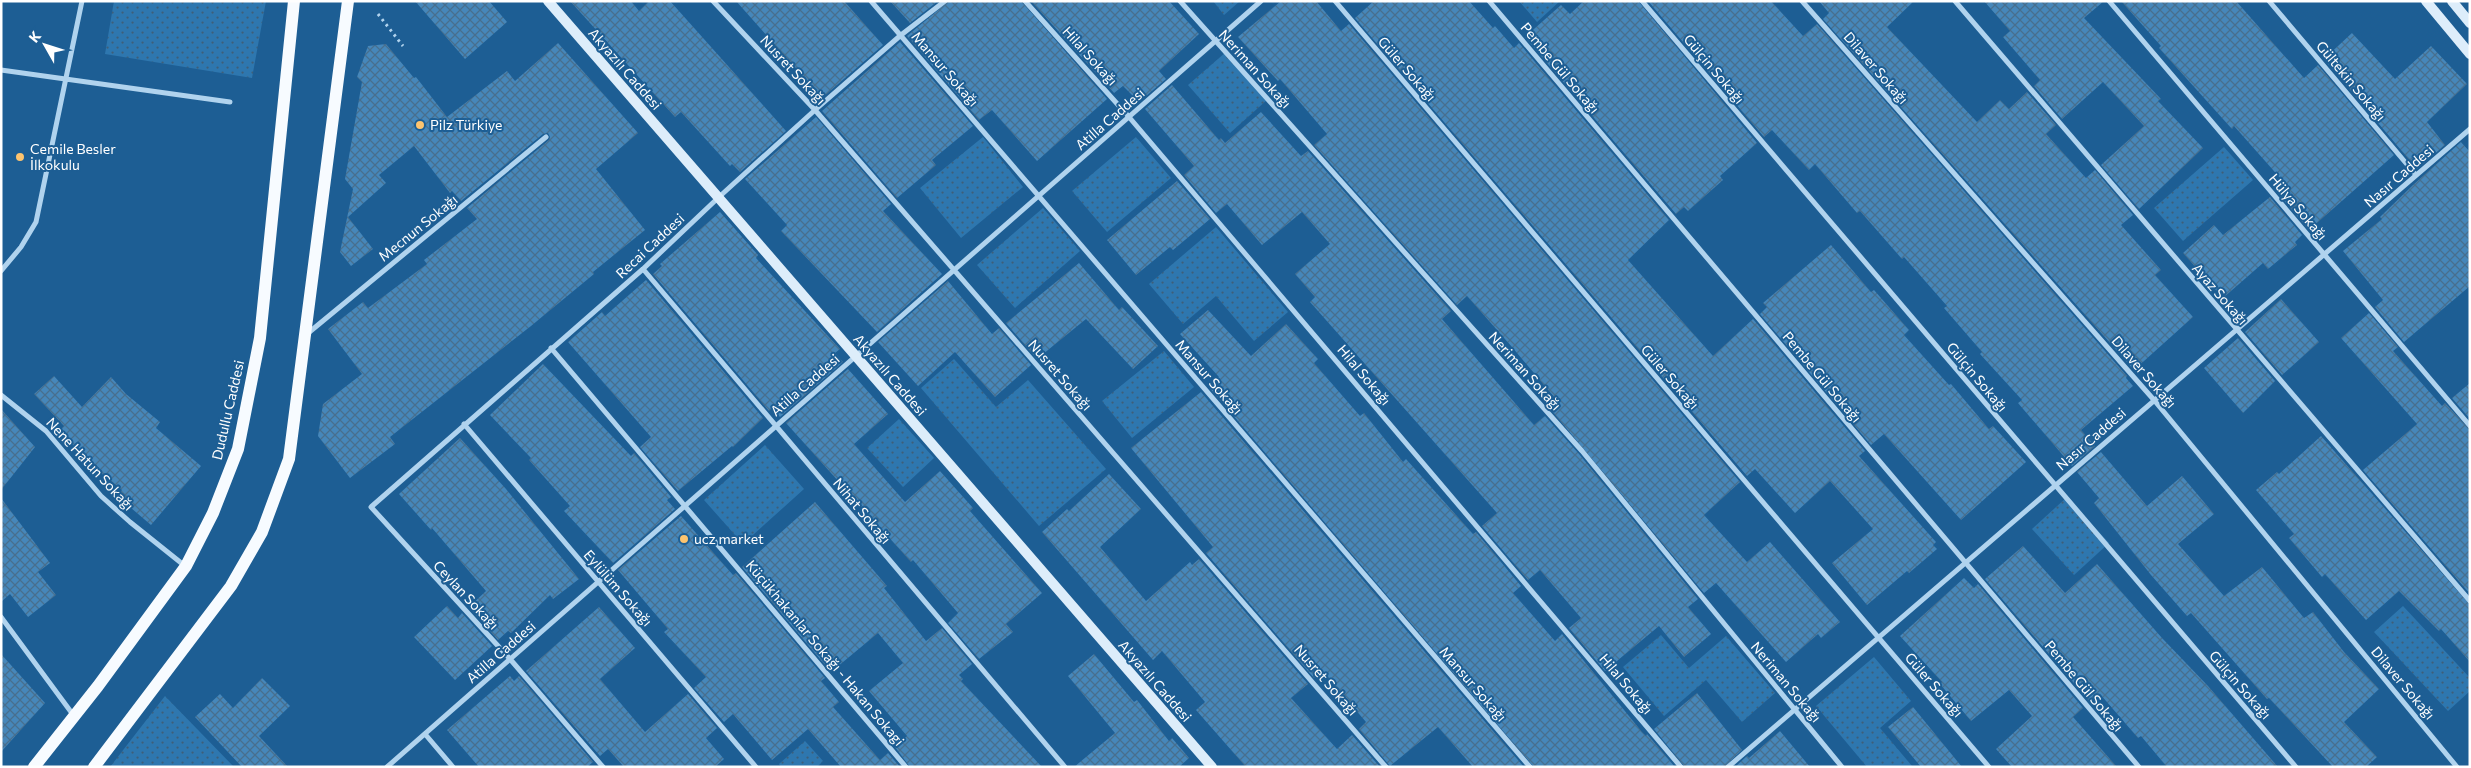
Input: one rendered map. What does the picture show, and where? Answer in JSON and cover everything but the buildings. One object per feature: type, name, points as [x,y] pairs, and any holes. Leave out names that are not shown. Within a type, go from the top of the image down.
[{"type":"main road","name":"Dudullu Caddesi","points":[[34,767],[186,566],[213,513],[238,450],[260,338],[294,1]]},
{"type":"main road","points":[[94,767],[231,586],[262,532],[289,459],[348,1]]},
{"type":"street","points":[[1,271],[21,246],[36,222],[82,1]]},
{"type":"street","name":"Akyazılı Caddesi","points":[[548,1],[1212,767]]},
{"type":"street","name":"Nusret Sokağı","points":[[713,1],[815,110],[1386,767]]},
{"type":"street","name":"Mansur Sokağı","points":[[871,1],[1530,767]]},
{"type":"street","name":"Recai Caddesi","points":[[371,507],[643,269],[815,110],[901,35],[945,1]]},
{"type":"street","name":"Hilal Sokağı","points":[[1025,1],[1129,117],[1681,767]]},
{"type":"street","name":"Neriman Sokağı","points":[[1180,1],[1582,451],[1842,767]]},
{"type":"street","name":"Atilla Caddesi","points":[[387,767],[1262,1]]},
{"type":"street","name":"Güler Sokağı","points":[[1335,1],[1989,767]]},
{"type":"street","name":"Pembe Gül Sokağı","points":[[1489,1],[2138,767]]},
{"type":"street","name":"Gülçin Sokağı","points":[[1642,1],[2296,767]]},
{"type":"street","name":"Dilaver Sokağı","points":[[1802,1],[2154,400],[2457,767]]},
{"type":"street","name":"Ayaz Sokağı","points":[[1955,1],[2470,601]]},
{"type":"street","name":"Hülya Sokağı","points":[[2109,1],[2470,426]]},
{"type":"street","name":"Gültekin Sokağı","points":[[2269,1],[2416,175]]},
{"type":"street","points":[[2426,1],[2470,54]]},
{"type":"street","points":[[2452,1],[2470,23]]},
{"type":"street","points":[[1,70],[230,102]]},
{"type":"street","name":"Nasır Caddesi","points":[[1728,767],[2470,130]]},
{"type":"street","name":"Mecnun Sokağı","points":[[304,336],[546,138]]},
{"type":"street","name":"Nihat Sokağı","points":[[643,269],[1065,767]]},
{"type":"street","name":"Küçükhakanlar Sokağı - Hakan Sokagi","points":[[552,348],[906,767]]},
{"type":"street","name":"Nene Hatun Sokağı","points":[[1,395],[46,431],[101,496],[130,522],[186,566]]},
{"type":"street","name":"Eylülüm Sokağı","points":[[464,424],[756,767]]},
{"type":"street","name":"Ceylan Sokağı","points":[[371,507],[510,659],[603,767]]},
{"type":"street","points":[[1,617],[74,716]]},
{"type":"street","points":[[425,734],[453,767]]},
{"type":"path","points":[[378,14],[403,46]]},
{"type":"shaded area","points":[[114,1],[266,1],[252,78],[105,54]]},
{"type":"shaded area","points":[[1213,1],[1240,1],[1224,15]]},
{"type":"shaded area","points":[[1519,1],[1560,1],[1537,22]]},
{"type":"shaded area","points":[[1226,52],[1267,100],[1230,133],[1188,85]]},
{"type":"shaded area","points":[[983,137],[1023,187],[961,238],[920,188]]},
{"type":"shaded area","points":[[1136,137],[1171,178],[1107,232],[1072,191]]},
{"type":"shaded area","points":[[2224,147],[2253,180],[2183,241],[2154,208]]},
{"type":"shaded area","points":[[1043,208],[1080,251],[1015,308],[977,265]]},
{"type":"shaded area","points":[[1216,227],[1288,312],[1254,341],[1216,296],[1183,324],[1149,284]]},
{"type":"shaded area","points":[[1164,351],[1194,387],[1132,438],[1102,401]]},
{"type":"shaded area","points":[[954,359],[996,407],[1028,380],[1106,469],[1039,526],[921,388]]},
{"type":"shaded area","points":[[899,419],[934,458],[903,487],[867,448]]},
{"type":"shaded area","points":[[765,445],[804,489],[743,544],[704,500]]},
{"type":"shaded area","points":[[2067,497],[2109,543],[2074,575],[2032,529]]},
{"type":"shaded area","points":[[2403,606],[2470,678],[2470,691],[2448,711],[2374,632]]},
{"type":"shaded area","points":[[1661,635],[1689,668],[1726,636],[1775,693],[1742,722],[1706,680],[1664,716],[1623,667]]},
{"type":"shaded area","points":[[1874,657],[1911,701],[1880,728],[1911,767],[1867,767],[1816,706]]},
{"type":"shaded area","points":[[165,696],[234,767],[110,767]]},
{"type":"shaded area","points":[[805,741],[823,761],[817,767],[781,767],[779,764]]},
{"type":"place","name":"Pilz Türkiye","points":[[420,125]]},
{"type":"place","name":"Cemile Besler İlkokulu","points":[[20,157]]},
{"type":"place","name":"ucz market","points":[[684,539]]}]
